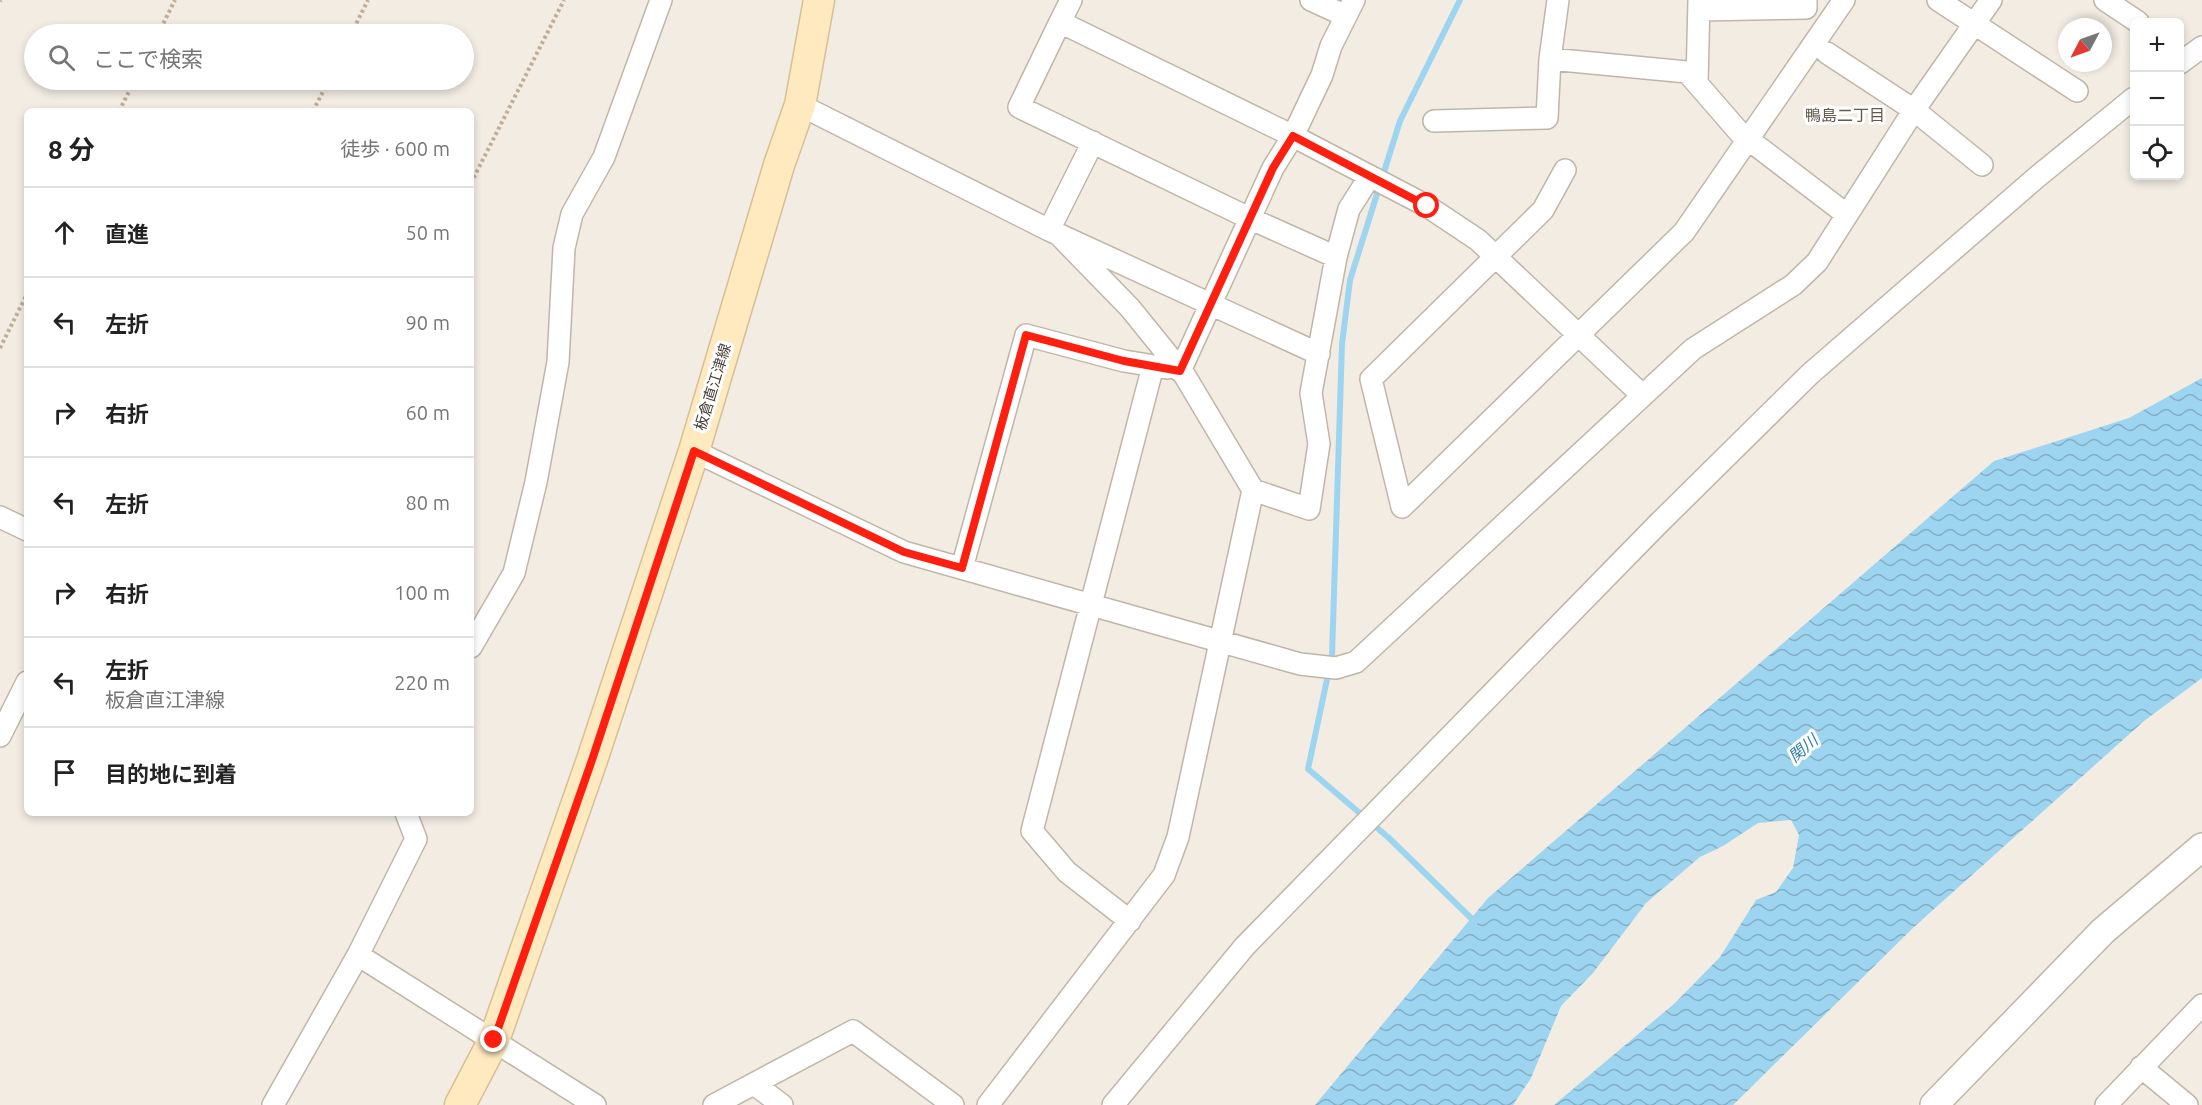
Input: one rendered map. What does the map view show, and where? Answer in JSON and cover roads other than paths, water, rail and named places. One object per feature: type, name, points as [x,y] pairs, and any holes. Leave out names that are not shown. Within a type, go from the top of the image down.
[{"type":"main road","name":"板倉直江津線","points":[[460,1105],[494,1040],[592,760],[694,451],[779,165],[800,105],[819,0]]},
{"type":"street","points":[[474,642],[514,573],[536,482],[558,362],[564,249],[572,214],[604,157],[661,0]]},
{"type":"street","points":[[1071,0],[1019,107],[1249,218],[1336,257]]},
{"type":"street","points":[[1180,371],[1249,218],[1273,168],[1293,136],[1322,75],[1331,46],[1350,8],[1311,0]]},
{"type":"street","points":[[1434,121],[1547,118],[1550,59],[1558,0]]},
{"type":"street","points":[[1697,83],[1699,5],[1806,8],[1806,0]]},
{"type":"street","points":[[1565,170],[1543,210],[1371,379],[1402,507],[1684,232],[1844,0]]},
{"type":"street","points":[[1938,0],[2077,91]]},
{"type":"street","points":[[694,451],[904,552],[1300,664],[1336,668],[1356,662],[1693,349],[1793,285],[1817,262],[1914,110],[1991,0]]},
{"type":"street","points":[[2108,1],[2132,18]]},
{"type":"street","points":[[1060,22],[1293,136],[1427,206],[1478,240],[1642,395]]},
{"type":"street","points":[[1827,53],[1914,110],[1982,165]]},
{"type":"street","points":[[1550,59],[1687,72],[1748,139],[1846,214]]},
{"type":"street","points":[[1113,1105],[1245,946],[1659,523],[1810,374],[2037,177],[2130,101]]},
{"type":"street","points":[[800,105],[1054,233],[1318,354]]},
{"type":"street","points":[[1054,233],[1093,142]]},
{"type":"street","points":[[1054,233],[1130,308],[1180,371],[1253,490],[1309,509],[1318,444],[1311,393],[1318,354],[1336,257],[1349,209],[1370,176]]},
{"type":"street","points":[[962,568],[1026,335],[1180,371]]},
{"type":"street","points":[[1130,921],[1067,872],[1032,831],[1154,366]]},
{"type":"street","points":[[988,1105],[1164,875],[1178,837],[1253,490]]},
{"type":"street","points":[[0,517],[24,529]]},
{"type":"street","points":[[0,736],[24,688]]},
{"type":"street","points":[[273,1105],[358,955],[416,839],[407,816]]},
{"type":"street","points":[[1934,1105],[2103,931],[2202,847]]},
{"type":"street","points":[[358,955],[595,1105]]},
{"type":"street","points":[[2106,1105],[2202,1005]]},
{"type":"street","points":[[714,1105],[853,1031],[953,1105]]},
{"type":"street","points":[[2141,1067],[2187,1105]]},
{"type":"street","points":[[754,1084],[782,1105]]},
{"type":"water","name":"関川","points":[[2202,378],[2202,678],[2144,721],[1914,927],[1733,1105],[1554,1105],[1675,1003],[1720,957],[1756,900],[1776,892],[1793,868],[1799,835],[1791,820],[1758,823],[1723,846],[1700,857],[1646,903],[1593,973],[1561,1006],[1531,1078],[1513,1105],[1315,1105],[1488,898],[1994,461],[2129,418]]},
{"type":"waterway","points":[[1460,0],[1400,121],[1350,280],[1342,344],[1332,656],[1308,769],[1389,838],[1475,922]]},
{"type":"district","name":"鴨島二丁目","points":[[1845,115]]}]
